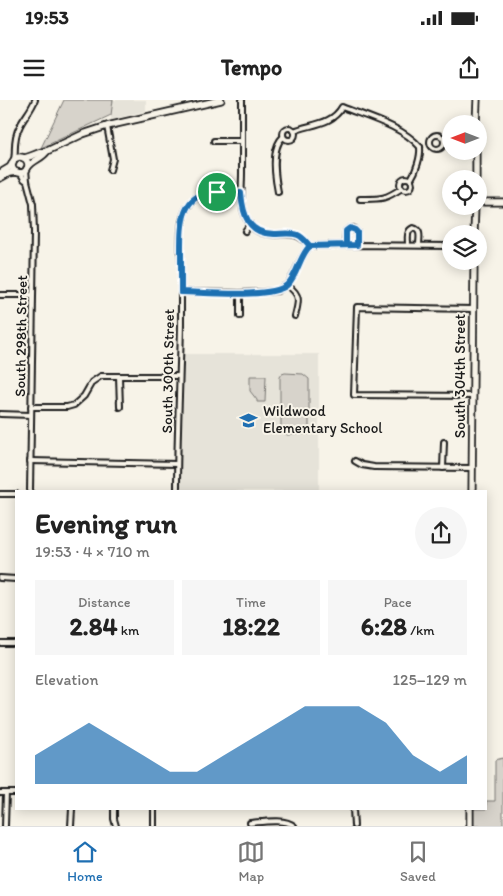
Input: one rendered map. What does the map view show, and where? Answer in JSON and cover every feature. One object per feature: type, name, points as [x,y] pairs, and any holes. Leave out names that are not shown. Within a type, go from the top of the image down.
[{"type":"street","points":[[18,172],[14,168],[15,139],[18,129],[35,100]]},
{"type":"street","points":[[0,173],[10,167],[17,158],[32,157],[83,134],[107,126],[221,100]]},
{"type":"street","points":[[242,100],[241,193],[243,210],[250,224],[256,230],[264,233],[300,236],[310,246]]},
{"type":"street","points":[[476,115],[477,100]]},
{"type":"street","points":[[294,131],[328,121],[337,114],[342,107],[343,101]]},
{"type":"street","points":[[342,107],[394,128],[412,139],[420,147],[420,154],[410,179]]},
{"type":"street","points":[[107,126],[113,159],[110,170]]},
{"type":"street","points":[[278,192],[275,155],[277,145],[283,137],[282,133],[287,128],[291,128],[294,131],[295,137],[292,140],[288,141],[283,137]]},
{"type":"street","points":[[214,141],[242,141]]},
{"type":"street","points":[[420,147],[430,144]]},
{"type":"street","points":[[15,150],[28,162],[27,168]]},
{"type":"street","points":[[0,178],[9,172],[22,172],[35,160],[45,155],[47,151]]},
{"type":"street","name":"South 298th Street","points":[[27,168],[27,181],[32,197],[33,214],[30,490]]},
{"type":"street","name":"South 298th Street","points":[[18,172],[27,181]]},
{"type":"street","points":[[360,199],[382,199],[402,188],[406,190],[412,185],[410,179]]},
{"type":"street","points":[[402,188],[400,183],[402,180],[410,179]]},
{"type":"street","name":"South 300th Street","points":[[177,490],[182,219],[187,208],[197,196],[210,192],[241,193]]},
{"type":"street","points":[[487,202],[503,202]]},
{"type":"street","points":[[245,231],[250,224]]},
{"type":"street","points":[[346,245],[346,231],[350,228],[357,232],[357,245]]},
{"type":"street","points":[[408,245],[408,233],[413,228],[419,232],[419,245]]},
{"type":"street","points":[[181,292],[240,294],[280,290],[287,285],[295,274],[306,250],[310,246],[442,246]]},
{"type":"street","name":"South 304th Street","points":[[472,490],[474,270]]},
{"type":"street","points":[[287,285],[297,295],[298,304],[295,316]]},
{"type":"street","points":[[240,294],[240,316]]},
{"type":"street","points":[[0,296],[33,295]]},
{"type":"street","points":[[473,309],[357,307],[354,395],[473,396]]},
{"type":"street","points":[[31,407],[74,405],[84,396],[92,382],[101,376],[179,376]]},
{"type":"street","points":[[119,376],[120,407]]},
{"type":"street","points":[[0,414],[31,415]]},
{"type":"street","points":[[443,468],[444,442]]},
{"type":"street","points":[[30,461],[177,464]]},
{"type":"street","points":[[355,461],[371,467],[472,468]]},
{"type":"street","points":[[0,494],[15,494]]},
{"type":"street","points":[[0,578],[15,579]]},
{"type":"street","points":[[0,643],[15,643]]},
{"type":"street","points":[[0,793],[15,793]]},
{"type":"street","points":[[5,826],[6,793]]},
{"type":"street","points":[[71,826],[72,810]]},
{"type":"street","points":[[114,810],[116,826]]},
{"type":"street","points":[[154,810],[154,826]]},
{"type":"street","points":[[354,810],[354,826]]},
{"type":"street","points":[[470,810],[470,826]]},
{"type":"street","points":[[250,823],[284,821],[294,826]]},
{"type":"shaded area","points":[[64,100],[113,100],[111,115],[41,148]]},
{"type":"shaded area","points":[[111,100],[146,100],[146,111],[111,120]]},
{"type":"shaded area","name":"Wildwood Elementary School","points":[[180,354],[319,354],[319,490],[177,490]]},
{"type":"shaded area","points":[[285,373],[303,374],[309,379],[309,434],[287,435],[281,431],[280,377]]},
{"type":"shaded area","points":[[250,376],[266,376],[265,402],[257,402],[250,391]]},
{"type":"shaded area","points":[[503,758],[503,826],[473,826],[473,810],[487,810],[487,801],[495,801],[495,760]]},
{"type":"place","name":"Wildwood Elementary School","points":[[249,420]]},
{"type":"route","points":[[217,192],[206,192],[197,196],[190,203],[182,219],[181,292],[240,294],[277,291],[290,282],[307,248],[310,246],[346,245],[346,231],[350,228],[357,232],[357,245],[310,246],[306,240],[293,234],[268,234],[260,232],[248,221],[243,210],[241,193],[217,192]]}]
